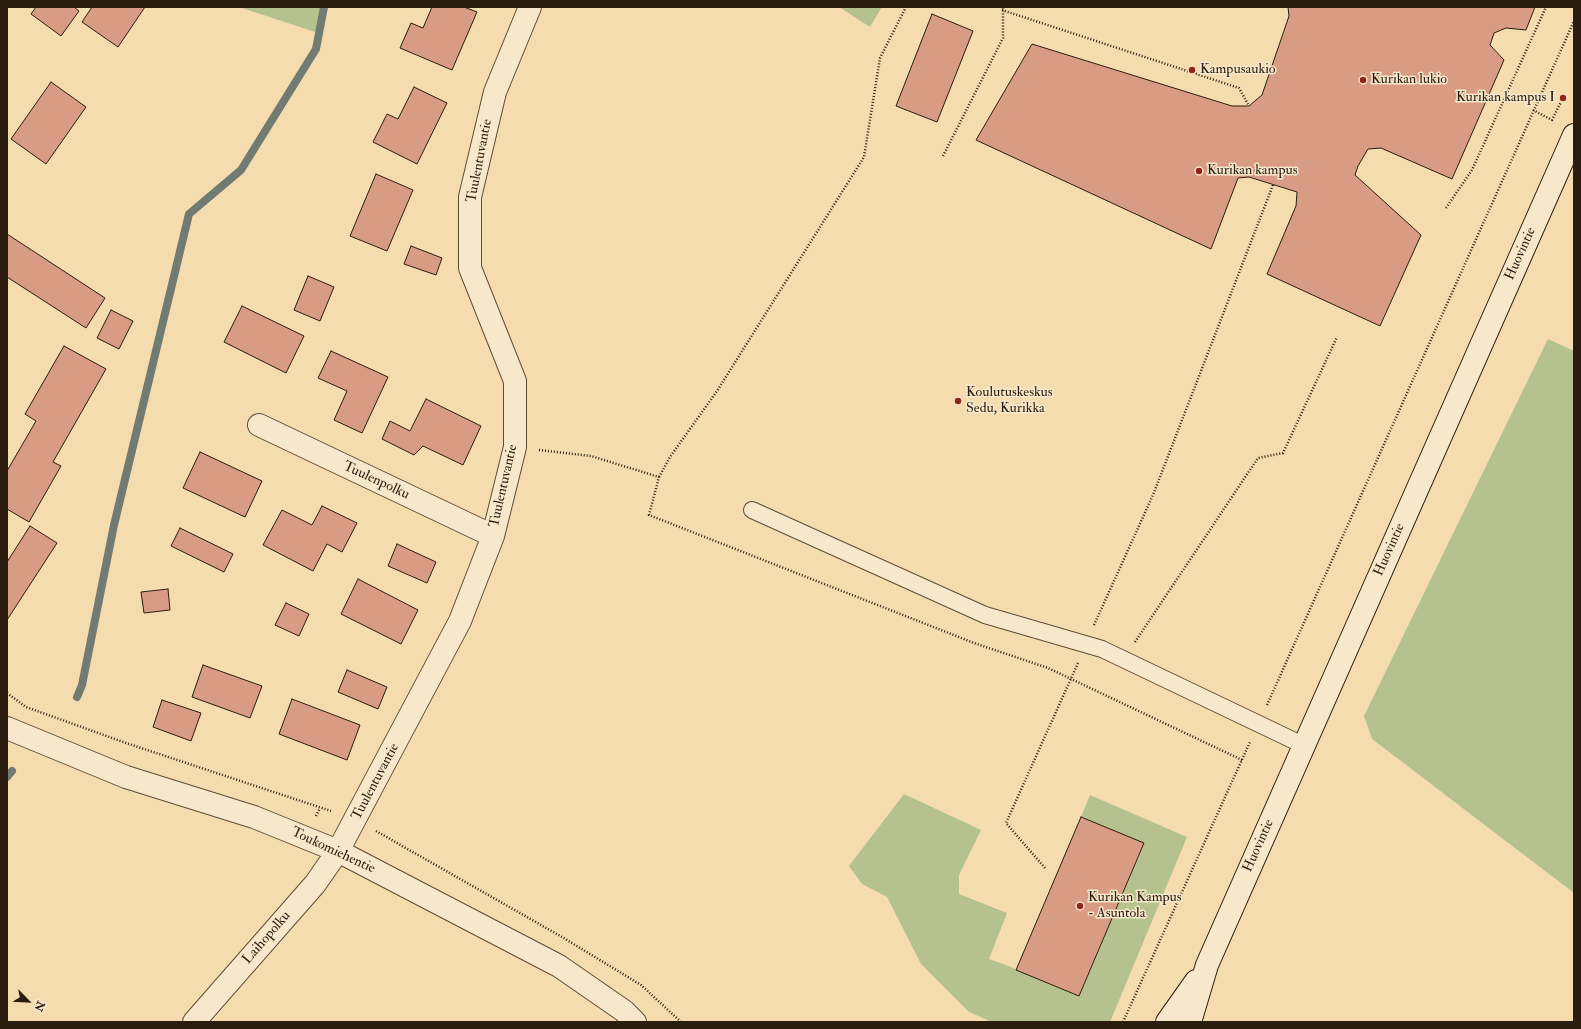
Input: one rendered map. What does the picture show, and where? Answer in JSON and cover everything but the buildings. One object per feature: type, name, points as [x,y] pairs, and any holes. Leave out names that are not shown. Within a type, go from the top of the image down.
[{"type":"street","name":"Tuulentuvantie","points":[[338,852],[460,621],[493,536],[515,447],[515,381],[470,268],[470,197],[494,92],[530,7]]},
{"type":"street","name":"Huovintie","points":[[1190,1022],[1207,965],[1574,135]]},
{"type":"street","name":"Tuulenpolku","points":[[259,425],[493,536]]},
{"type":"street","name":"Toukomiehentie","points":[[7,728],[126,777],[254,817],[338,852],[559,966],[624,1011],[635,1022]]},
{"type":"street","name":"Laihopolku","points":[[194,1022],[315,884],[338,852]]},
{"type":"street","name":"Huovintie","points":[[1167,1022],[1207,965]]},
{"type":"lane","points":[[752,510],[985,615],[1102,649],[1304,745]]},
{"type":"path","points":[[906,7],[880,58],[864,157],[717,391],[670,457],[659,477],[650,514],[974,643],[1048,668],[1242,760]]},
{"type":"path","points":[[1446,208],[1472,170],[1546,7]]},
{"type":"path","points":[[943,156],[1003,38],[1002,8],[1239,88],[1249,106]]},
{"type":"path","points":[[1123,1022],[1574,21]]},
{"type":"path","points":[[1533,110],[1552,120],[1563,98]]},
{"type":"path","points":[[1045,868],[1006,823],[1153,495],[1273,185]]},
{"type":"path","points":[[1123,659],[1258,458],[1283,453],[1337,337]]},
{"type":"path","points":[[515,447],[591,456],[659,477]]},
{"type":"green space","points":[[239,7],[326,7],[315,32]]},
{"type":"green space","points":[[839,7],[882,7],[870,27]]},
{"type":"green space","points":[[1548,339],[1574,351],[1574,893],[1372,739],[1364,716]]},
{"type":"green space","points":[[904,794],[981,830],[959,875],[959,894],[1007,913],[989,959],[1079,996],[1144,844],[1081,817],[1090,795],[1187,837],[1110,1022],[992,1022],[969,1012],[921,964],[887,897],[862,884],[849,866]]},
{"type":"waterway","points":[[77,697],[82,685],[114,525],[189,214],[241,170],[316,49],[324,7]]},
{"type":"waterway","points":[[7,777],[12,771]]},
{"type":"place","name":"Kampusaukio","points":[[1192,70]]},
{"type":"place","name":"Kurikan lukio","points":[[1363,80]]},
{"type":"place","name":"Kurikan kampus I","points":[[1563,98]]},
{"type":"place","name":"Kurikan kampus","points":[[1199,171]]},
{"type":"place","name":"Koulutuskeskus Sedu, Kurikka","points":[[958,401]]},
{"type":"place","name":"Kurikan Kampus - Asuntola","points":[[1080,906]]}]
